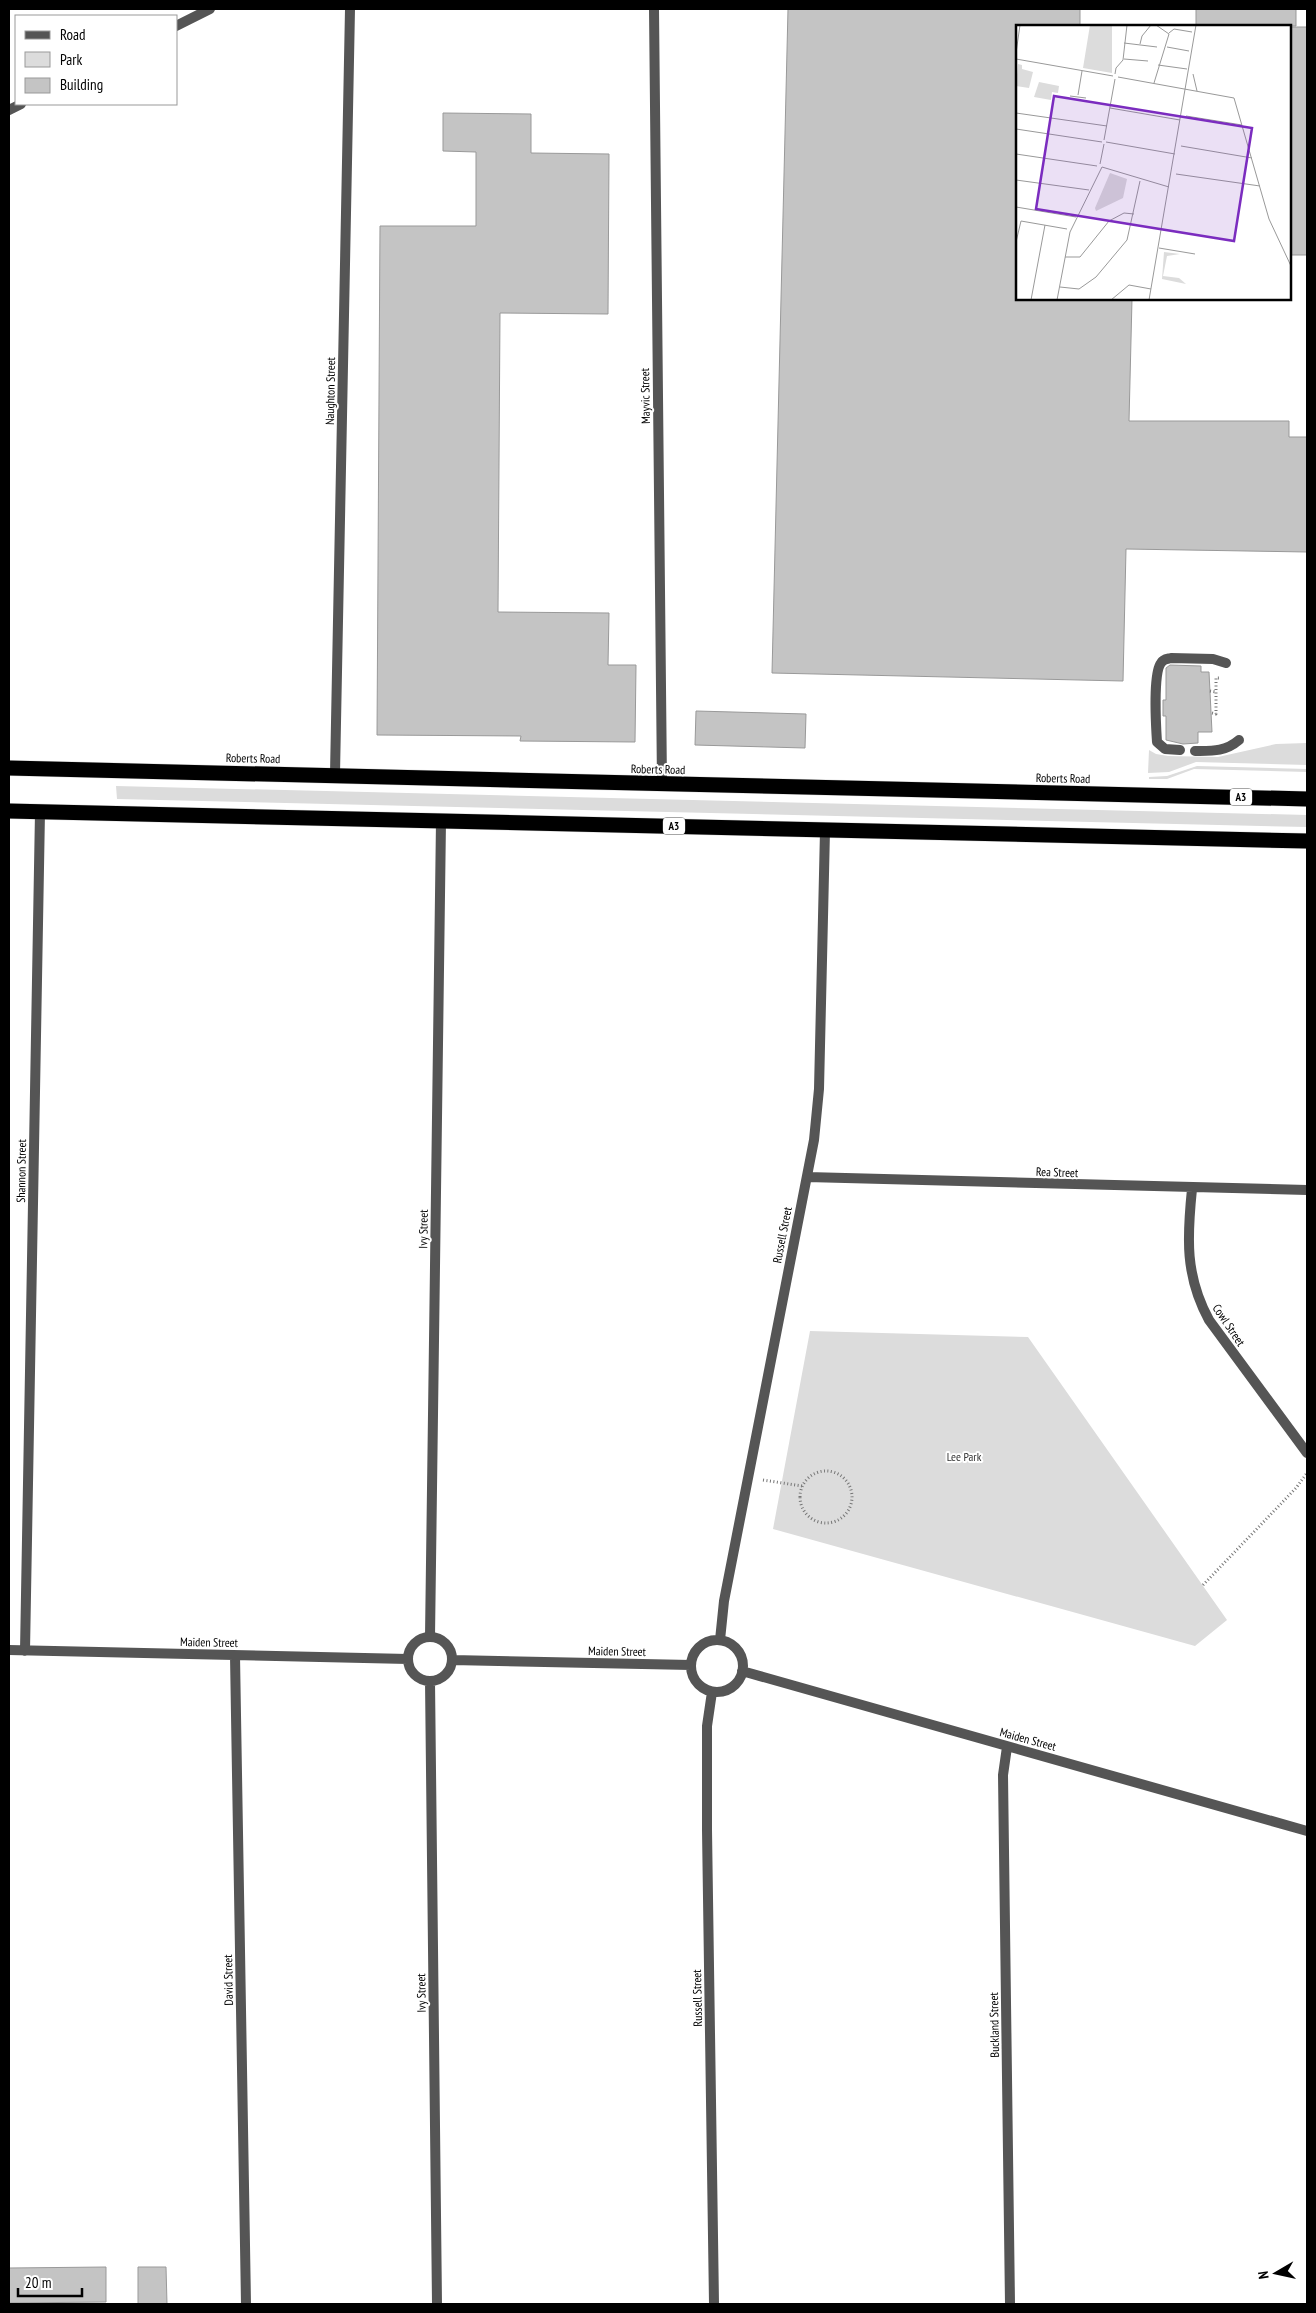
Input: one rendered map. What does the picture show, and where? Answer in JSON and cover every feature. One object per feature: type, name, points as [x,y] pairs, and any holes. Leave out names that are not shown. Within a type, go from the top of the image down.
[{"type":"highway","name":"Roberts Road","points":[[9,768],[335,774],[662,784],[1307,799]]},
{"type":"highway","name":"A3","points":[[9,811],[1307,841]]},
{"type":"street","points":[[178,25],[210,9]]},
{"type":"street","name":"Naughton Street","points":[[335,774],[350,9]]},
{"type":"street","name":"Mayvic Street","points":[[654,9],[662,784]]},
{"type":"street","points":[[1180,750],[1165,749],[1157,742],[1158,668],[1166,659],[1171,658],[1214,659],[1226,663]]},
{"type":"street","points":[[1195,751],[1219,751],[1226,749],[1239,740]]},
{"type":"street","name":"Shannon Street","points":[[25,1651],[40,812]]},
{"type":"street","name":"Ivy Street","points":[[430,1637],[441,821]]},
{"type":"street","name":"Russell Street","points":[[720,1640],[724,1601],[814,1140],[819,1089],[825,831]]},
{"type":"street","name":"Rea Street","points":[[806,1177],[1307,1190]]},
{"type":"street","name":"Cowl Street","points":[[1192,1188],[1189,1223],[1189,1265],[1198,1300],[1209,1320],[1307,1453]]},
{"type":"street","points":[[430,1637],[443,1641],[448,1646],[452,1660],[448,1673],[436,1681],[430,1681],[417,1677],[409,1666],[408,1659],[409,1652],[417,1641],[430,1637]]},
{"type":"street","points":[[720,1640],[732,1644],[742,1658],[742,1671],[738,1680],[731,1688],[722,1692],[712,1692],[698,1684],[692,1673],[691,1665],[693,1655],[700,1646],[709,1641],[720,1640]]},
{"type":"street","name":"Maiden Street","points":[[9,1650],[408,1659]]},
{"type":"street","name":"David Street","points":[[235,1656],[246,2304]]},
{"type":"street","name":"Maiden Street","points":[[452,1660],[691,1665]]},
{"type":"street","name":"Maiden Street","points":[[742,1671],[1307,1831]]},
{"type":"street","name":"Ivy Street","points":[[430,1681],[437,2304]]},
{"type":"street","name":"Russell Street","points":[[712,1692],[707,1726],[707,1830],[714,2304]]},
{"type":"street","name":"Buckland Street","points":[[1007,1746],[1003,1775],[1010,2304]]},
{"type":"path","points":[[1212,713],[1216,714],[1216,678],[1225,678]]},
{"type":"path","points":[[1210,691],[1216,692]]},
{"type":"path","points":[[823,1471],[841,1475],[852,1490],[851,1507],[840,1520],[832,1523],[816,1522],[803,1511],[800,1495],[802,1486],[807,1479],[823,1471]]},
{"type":"path","points":[[1203,1585],[1296,1488],[1307,1473]]},
{"type":"path","points":[[748,1477],[802,1486]]},
{"type":"green space","points":[[1307,743],[1307,765],[1196,762],[1169,772],[1148,773],[1149,750],[1156,754],[1168,756],[1218,757],[1276,744]]},
{"type":"green space","points":[[1197,766],[1307,769],[1307,772],[1194,769],[1167,779],[1149,779],[1149,777],[1167,776]]},
{"type":"green space","points":[[116,786],[1307,815],[1307,827],[117,799]]},
{"type":"green space","name":"Lee Park","points":[[810,1331],[1028,1337],[1227,1620],[1195,1646],[773,1529]]},
{"type":"building","points":[[788,9],[1080,9],[1080,25],[1016,25],[1016,300],[1132,300],[1129,421],[1289,421],[1289,437],[1307,437],[1307,552],[1126,549],[1123,681],[772,673]]},
{"type":"building","points":[[1196,9],[1296,9],[1296,26],[1196,25]]},
{"type":"building","points":[[1291,27],[1307,27],[1307,255],[1291,255]]},
{"type":"building","points":[[443,113],[531,114],[531,153],[609,154],[608,314],[500,313],[498,612],[609,613],[608,665],[636,665],[635,742],[520,741],[521,736],[377,735],[380,226],[476,226],[476,152],[443,151]]},
{"type":"building","points":[[1170,665],[1201,666],[1201,672],[1209,672],[1212,732],[1198,732],[1198,743],[1183,744],[1166,740],[1166,716],[1163,716],[1163,700],[1166,700],[1166,668]]},
{"type":"building","points":[[696,711],[806,714],[805,748],[695,745]]},
{"type":"building","points":[[106,2267],[106,2302],[9,2303],[9,2268]]},
{"type":"building","points":[[138,2267],[166,2267],[167,2304],[138,2304]]}]
